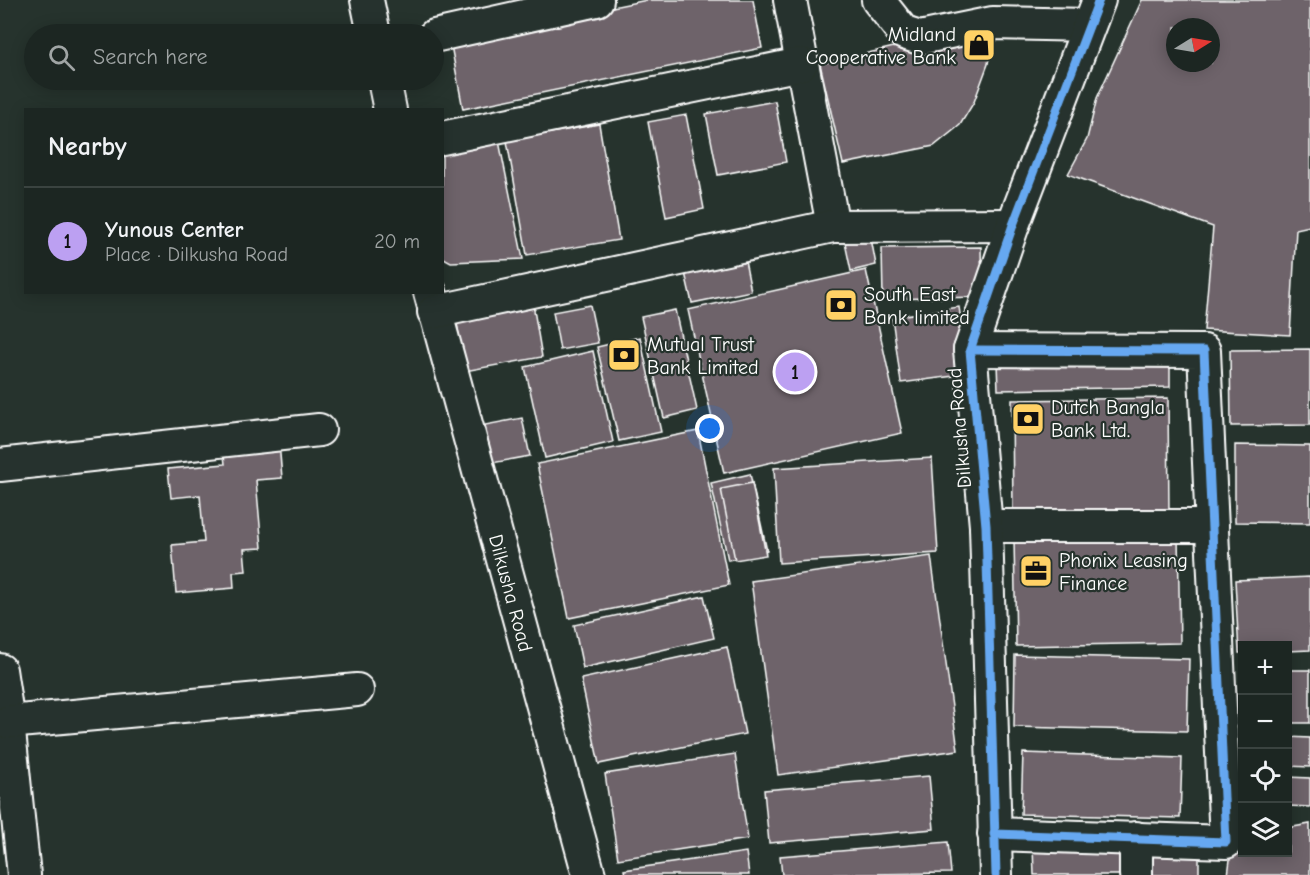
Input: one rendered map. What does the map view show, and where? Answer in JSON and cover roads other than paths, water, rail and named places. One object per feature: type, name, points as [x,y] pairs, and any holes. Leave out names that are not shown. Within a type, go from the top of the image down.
[{"type":"street","points":[[367,0],[372,24]]},
{"type":"street","points":[[444,34],[597,0]]},
{"type":"street","points":[[790,0],[833,226]]},
{"type":"street","points":[[878,0],[904,33],[920,38],[993,23],[1094,12]]},
{"type":"street","name":"Dilkusha Road","points":[[996,875],[986,526],[970,350],[1013,225],[1094,12]]},
{"type":"street","points":[[444,138],[801,64]]},
{"type":"street","points":[[386,90],[390,108]]},
{"type":"street","name":"Dilkusha Road","points":[[589,875],[432,302],[833,226],[1013,225]]},
{"type":"street","points":[[970,350],[1204,351],[1226,842],[994,834]]},
{"type":"street","points":[[0,465],[319,430]]},
{"type":"street","points":[[986,526],[1212,526]]},
{"type":"street","points":[[0,670],[8,722],[24,875]]},
{"type":"street","points":[[8,722],[357,690]]},
{"type":"street","points":[[1136,838],[1136,875]]},
{"type":"place","name":"Midland Cooperative Bank","points":[[979,45]]},
{"type":"place","name":"South East Bank limited","points":[[841,305]]},
{"type":"place","name":"Mutual Trust Bank Limited","points":[[624,355]]},
{"type":"place","name":"Yunous Center","points":[[795,372]]},
{"type":"place","name":"Dutch Bangla Bank Ltd.","points":[[1028,419]]},
{"type":"place","name":"Phonix Leasing Finance","points":[[1036,571]]}]
